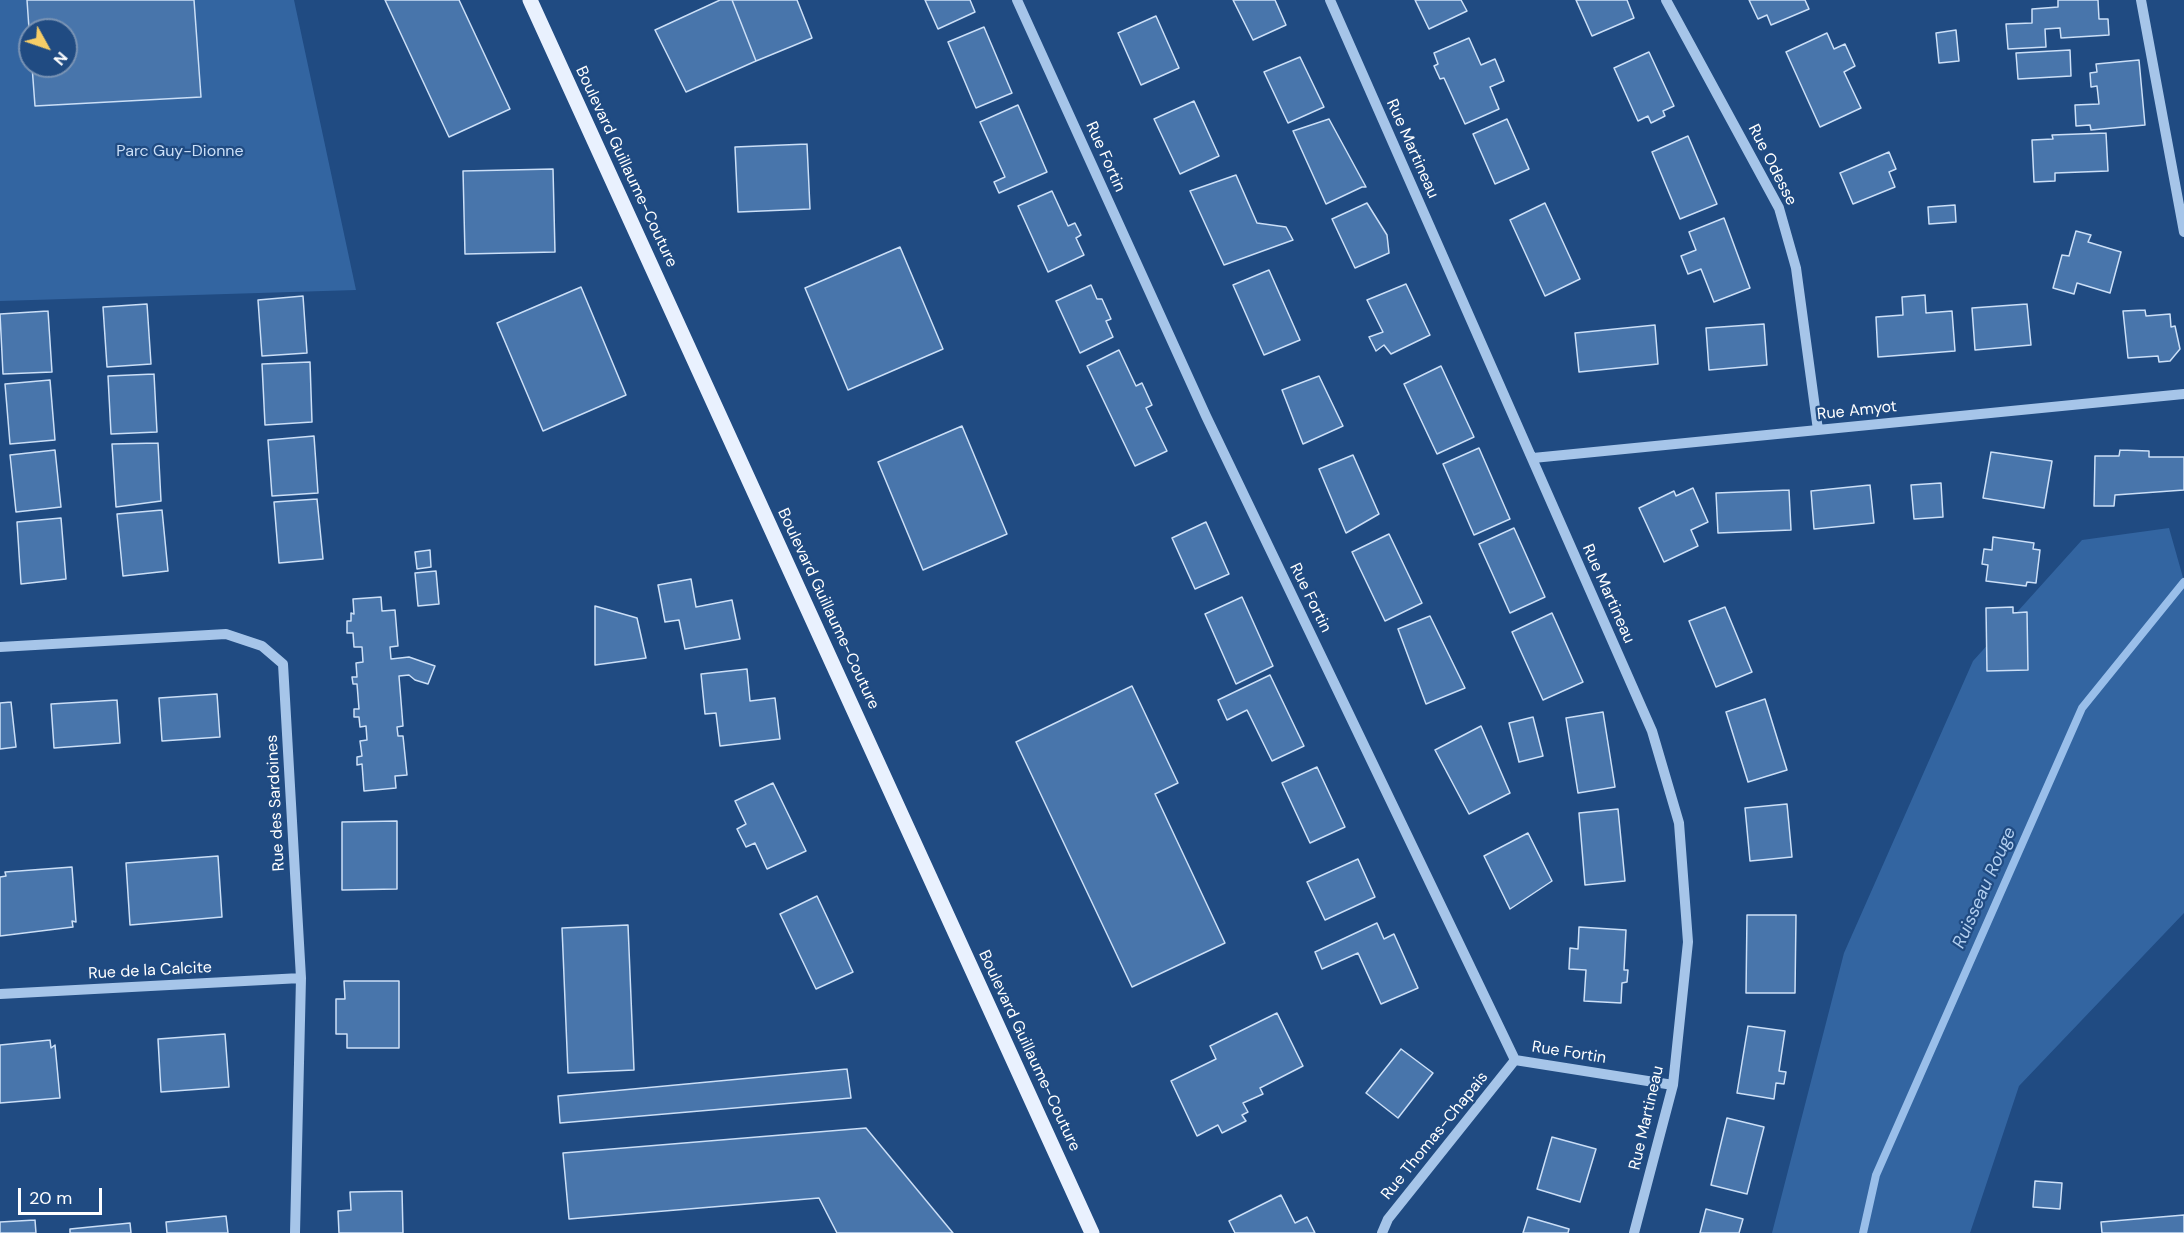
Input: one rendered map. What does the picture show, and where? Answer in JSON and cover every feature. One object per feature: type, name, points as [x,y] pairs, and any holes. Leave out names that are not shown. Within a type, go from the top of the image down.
[{"type":"main road","name":"Boulevard Guillaume-Couture","points":[[530,0],[1092,1233]]},
{"type":"street","name":"Rue Fortin","points":[[1017,0],[1206,416],[1515,1060],[1673,1085]]},
{"type":"street","name":"Rue Martineau","points":[[1330,0],[1652,731],[1679,823],[1688,942],[1673,1085],[1634,1233]]},
{"type":"street","name":"Rue Odesse","points":[[1666,0],[1779,208],[1796,268],[1818,430]]},
{"type":"street","points":[[2140,0],[2184,232]]},
{"type":"street","name":"Rue Amyot","points":[[1533,458],[2184,394]]},
{"type":"street","name":"Rue des Sardoines","points":[[0,647],[226,634],[262,646],[283,664],[301,978],[295,1233]]},
{"type":"street","name":"Rue de la Calcite","points":[[0,994],[301,978]]},
{"type":"street","name":"Rue Thomas-Chapais","points":[[1382,1233],[1388,1219],[1515,1060]]},
{"type":"green space","name":"Parc Guy-Dionne","points":[[0,0],[294,0],[356,290],[0,301]]},
{"type":"green space","points":[[2169,528],[2184,581],[2184,913],[2019,1086],[1970,1233],[1772,1233],[1844,953],[1973,661],[2082,540]]},
{"type":"building","points":[[27,0],[194,0],[201,97],[35,106],[33,78],[78,78],[78,18],[28,18]]},
{"type":"building","points":[[385,0],[459,0],[510,109],[449,137]]},
{"type":"building","points":[[720,0],[732,0],[756,61],[686,92],[655,30]]},
{"type":"building","points":[[732,0],[797,0],[812,38],[756,61]]},
{"type":"building","points":[[925,0],[970,0],[975,12],[938,29]]},
{"type":"building","points":[[1233,0],[1275,0],[1286,25],[1253,40]]},
{"type":"building","points":[[1415,0],[1461,0],[1467,11],[1429,29]]},
{"type":"building","points":[[1576,0],[1627,0],[1634,18],[1592,36]]},
{"type":"building","points":[[1749,0],[1805,0],[1809,9],[1771,25],[1767,15],[1758,19]]},
{"type":"building","points":[[2058,0],[2098,0],[2099,19],[2108,19],[2109,35],[2061,38],[2060,28],[2045,29],[2046,47],[2008,49],[2006,24],[2032,23],[2032,9],[2058,7]]},
{"type":"building","points":[[1156,16],[1179,68],[1141,85],[1118,33]]},
{"type":"building","points":[[984,27],[1012,93],[976,108],[948,42]]},
{"type":"building","points":[[1956,30],[1959,61],[1939,63],[1936,33]]},
{"type":"building","points":[[1827,33],[1834,49],[1845,44],[1855,66],[1844,72],[1861,108],[1820,127],[1786,52]]},
{"type":"building","points":[[1469,38],[1481,65],[1495,59],[1504,81],[1490,87],[1499,109],[1465,124],[1444,78],[1440,79],[1434,66],[1438,64],[1434,53]]},
{"type":"building","points":[[2070,50],[2071,76],[2018,79],[2016,53]]},
{"type":"building","points":[[1649,52],[1674,106],[1663,111],[1665,116],[1651,123],[1648,116],[1638,121],[1614,68]]},
{"type":"building","points":[[1300,57],[1324,107],[1288,123],[1264,72]]},
{"type":"building","points":[[2139,60],[2145,125],[2091,130],[2090,125],[2076,126],[2075,105],[2099,104],[2097,86],[2091,87],[2090,73],[2097,72],[2096,64]]},
{"type":"building","points":[[1194,101],[1219,156],[1180,174],[1154,119]]},
{"type":"building","points":[[1018,105],[1047,172],[999,193],[994,182],[1005,177],[980,122]]},
{"type":"building","points":[[1329,119],[1366,187],[1326,204],[1293,131]]},
{"type":"building","points":[[1507,119],[1529,169],[1495,184],[1473,134]]},
{"type":"building","points":[[2106,133],[2108,171],[2055,173],[2055,181],[2034,182],[2032,140],[2053,139],[2052,135]]},
{"type":"building","points":[[1688,136],[1717,204],[1680,219],[1652,152]]},
{"type":"building","points":[[807,144],[810,209],[738,212],[735,147]]},
{"type":"building","points":[[1889,152],[1896,169],[1889,172],[1895,187],[1853,204],[1840,173]]},
{"type":"building","points":[[553,169],[555,252],[465,254],[463,171]]},
{"type":"building","points":[[1236,175],[1257,223],[1286,227],[1293,240],[1224,265],[1190,191]]},
{"type":"building","points":[[1052,191],[1068,226],[1075,223],[1081,235],[1076,238],[1084,255],[1048,272],[1018,206]]},
{"type":"building","points":[[1367,203],[1387,235],[1389,253],[1355,268],[1332,219]]},
{"type":"building","points":[[1545,203],[1580,279],[1545,296],[1510,220]]},
{"type":"building","points":[[1955,205],[1956,222],[1929,224],[1928,207]]},
{"type":"building","points":[[1724,218],[1750,288],[1714,302],[1701,269],[1688,274],[1681,256],[1696,250],[1689,232]]},
{"type":"building","points":[[2076,231],[2091,235],[2088,242],[2121,252],[2110,293],[2077,283],[2074,294],[2053,288],[2062,255],[2069,256]]},
{"type":"building","points":[[900,247],[943,349],[848,390],[805,288]]},
{"type":"building","points":[[1269,270],[1300,340],[1264,355],[1233,285]]},
{"type":"building","points":[[1406,284],[1430,335],[1391,354],[1384,345],[1376,351],[1369,337],[1383,332],[1367,300]]},
{"type":"building","points":[[1091,285],[1097,299],[1102,299],[1111,319],[1106,321],[1113,337],[1080,353],[1056,301]]},
{"type":"building","points":[[581,287],[626,395],[543,431],[497,323]]},
{"type":"building","points":[[1925,295],[1926,313],[1952,311],[1955,351],[1878,357],[1876,317],[1903,315],[1902,297]]},
{"type":"building","points":[[303,296],[307,353],[262,356],[258,300]]},
{"type":"building","points":[[147,304],[151,364],[107,367],[103,307]]},
{"type":"building","points":[[2027,304],[2031,345],[1975,350],[1972,308]]},
{"type":"building","points":[[2145,310],[2146,316],[2170,314],[2171,327],[2175,326],[2180,349],[2170,361],[2159,362],[2158,356],[2128,358],[2123,311]]},
{"type":"building","points":[[48,311],[52,372],[3,374],[0,314]]},
{"type":"building","points":[[1764,324],[1767,365],[1709,370],[1706,328]]},
{"type":"building","points":[[1655,325],[1658,364],[1579,372],[1575,333]]},
{"type":"building","points":[[1119,350],[1136,386],[1142,383],[1152,405],[1146,408],[1167,451],[1135,466],[1087,366]]},
{"type":"building","points":[[310,362],[312,422],[265,425],[262,364]]},
{"type":"building","points":[[1441,366],[1474,437],[1437,454],[1404,384]]},
{"type":"building","points":[[154,374],[157,432],[111,434],[108,376]]},
{"type":"building","points":[[1319,376],[1343,426],[1303,444],[1282,390]]},
{"type":"building","points":[[50,380],[55,440],[10,444],[5,384]]},
{"type":"building","points":[[962,426],[1007,534],[923,570],[878,462]]},
{"type":"building","points":[[314,436],[318,493],[272,496],[268,440]]},
{"type":"building","points":[[158,443],[161,501],[116,507],[112,444]]},
{"type":"building","points":[[1479,448],[1510,519],[1474,535],[1443,464]]},
{"type":"building","points":[[55,450],[61,507],[16,512],[10,455]]},
{"type":"building","points":[[2120,450],[2149,451],[2149,457],[2184,457],[2184,490],[2115,495],[2114,506],[2094,506],[2095,456],[2119,456]]},
{"type":"building","points":[[1991,452],[2052,461],[2044,508],[1983,498]]},
{"type":"building","points":[[1353,455],[1379,514],[1346,533],[1319,469]]},
{"type":"building","points":[[1941,483],[1943,517],[1914,519],[1911,485]]},
{"type":"building","points":[[1870,485],[1874,523],[1814,529],[1811,491]]},
{"type":"building","points":[[1693,488],[1708,522],[1691,530],[1698,546],[1664,562],[1639,508],[1674,491],[1676,496]]},
{"type":"building","points":[[1789,490],[1791,530],[1718,533],[1716,493]]},
{"type":"building","points":[[317,499],[323,559],[279,563],[274,502]]},
{"type":"building","points":[[162,510],[168,571],[123,576],[117,514]]},
{"type":"building","points":[[61,518],[66,579],[21,584],[17,522]]},
{"type":"building","points":[[1206,522],[1229,574],[1195,589],[1172,538]]},
{"type":"building","points":[[1514,528],[1545,597],[1510,613],[1479,544]]},
{"type":"building","points":[[1389,534],[1422,603],[1385,621],[1352,552]]},
{"type":"building","points":[[1993,537],[2034,543],[2033,549],[2040,550],[2036,583],[2027,582],[2026,586],[1986,581],[1988,565],[1982,564],[1984,549],[1992,550]]},
{"type":"building","points":[[430,550],[431,567],[417,569],[415,552]]},
{"type":"building","points":[[436,571],[439,604],[418,606],[415,573]]},
{"type":"building","points":[[691,579],[696,607],[732,600],[740,639],[685,649],[679,620],[665,622],[658,585]]},
{"type":"building","points":[[381,597],[382,611],[395,610],[398,646],[390,647],[391,659],[409,657],[435,666],[428,684],[415,680],[409,675],[399,676],[403,726],[397,727],[398,736],[403,736],[407,775],[395,776],[396,788],[364,791],[362,764],[357,765],[357,757],[362,756],[360,741],[367,740],[366,726],[360,727],[359,717],[354,717],[354,709],[359,709],[357,684],[353,684],[352,677],[357,677],[356,663],[363,662],[362,647],[354,647],[353,633],[347,633],[347,621],[351,621],[351,613],[354,614],[353,599]]},
{"type":"building","points":[[1242,597],[1273,666],[1236,684],[1205,614]]},
{"type":"building","points":[[595,606],[637,618],[646,658],[595,665]]},
{"type":"building","points":[[1725,607],[1752,672],[1716,687],[1689,621]]},
{"type":"building","points":[[2013,607],[2013,613],[2027,612],[2028,670],[1987,671],[1986,608]]},
{"type":"building","points":[[1552,613],[1583,682],[1543,700],[1512,632]]},
{"type":"building","points":[[1430,616],[1465,688],[1426,704],[1398,629]]},
{"type":"building","points":[[747,669],[750,701],[775,698],[780,739],[720,746],[716,713],[705,714],[701,674]]},
{"type":"building","points":[[1270,675],[1304,746],[1272,761],[1247,710],[1227,720],[1218,700]]},
{"type":"building","points":[[1132,686],[1178,783],[1155,794],[1225,943],[1132,987],[1016,742]]},
{"type":"building","points":[[217,694],[220,737],[162,741],[159,698]]},
{"type":"building","points":[[1765,699],[1787,770],[1748,782],[1726,712]]},
{"type":"building","points":[[117,700],[120,743],[54,748],[51,704]]},
{"type":"building","points":[[11,702],[16,747],[0,749],[0,703]]},
{"type":"building","points":[[1603,712],[1615,787],[1578,793],[1566,718]]},
{"type":"building","points":[[1533,717],[1543,756],[1519,762],[1509,723]]},
{"type":"building","points":[[1481,726],[1510,793],[1469,814],[1435,750]]},
{"type":"building","points":[[1317,767],[1345,827],[1310,843],[1282,783]]},
{"type":"building","points":[[773,783],[806,851],[767,869],[755,843],[746,847],[737,829],[746,824],[735,801]]},
{"type":"building","points":[[1787,804],[1792,857],[1750,861],[1745,808]]},
{"type":"building","points":[[1618,809],[1625,881],[1585,885],[1579,813]]},
{"type":"building","points":[[397,821],[397,889],[342,890],[342,822]]},
{"type":"building","points":[[1528,833],[1552,881],[1510,909],[1484,856]]},
{"type":"building","points":[[218,856],[222,917],[130,925],[126,863]]},
{"type":"building","points":[[1358,859],[1375,897],[1325,920],[1307,882]]},
{"type":"building","points":[[72,867],[76,922],[72,921],[73,927],[0,936],[0,877],[6,876],[5,872]]},
{"type":"building","points":[[817,896],[853,972],[816,989],[780,914]]},
{"type":"building","points":[[1747,915],[1796,915],[1795,993],[1746,993]]},
{"type":"building","points":[[1377,923],[1384,939],[1394,934],[1418,988],[1381,1004],[1358,953],[1322,969],[1315,952]]},
{"type":"building","points":[[628,925],[634,1070],[568,1073],[562,928]]},
{"type":"building","points":[[1579,927],[1626,930],[1624,970],[1628,970],[1627,982],[1622,983],[1621,1003],[1584,1001],[1586,970],[1569,969],[1570,948],[1578,949]]},
{"type":"building","points":[[344,981],[399,981],[399,1048],[347,1048],[347,1034],[336,1034],[336,999],[345,999]]},
{"type":"building","points":[[1277,1013],[1303,1066],[1260,1088],[1263,1094],[1243,1103],[1248,1112],[1242,1115],[1246,1121],[1222,1133],[1218,1125],[1197,1136],[1171,1081],[1216,1059],[1210,1046]]},
{"type":"building","points":[[1748,1026],[1785,1031],[1779,1071],[1786,1072],[1784,1084],[1776,1083],[1774,1099],[1737,1093]]},
{"type":"building","points":[[225,1034],[229,1087],[161,1092],[158,1039]]},
{"type":"building","points":[[50,1040],[51,1048],[55,1045],[60,1098],[0,1103],[0,1045]]},
{"type":"building","points":[[1401,1049],[1433,1073],[1398,1118],[1366,1093]]},
{"type":"building","points":[[847,1069],[851,1098],[560,1123],[558,1096]]},
{"type":"building","points":[[1727,1118],[1764,1127],[1747,1194],[1711,1185]]},
{"type":"building","points":[[866,1128],[953,1233],[837,1233],[819,1198],[569,1219],[563,1153]]},
{"type":"building","points":[[1552,1137],[1596,1149],[1580,1202],[1537,1189]]},
{"type":"building","points":[[2035,1181],[2062,1183],[2060,1209],[2033,1207]]},
{"type":"building","points":[[402,1191],[403,1233],[339,1233],[338,1211],[351,1210],[350,1192]]},
{"type":"building","points":[[1281,1195],[1295,1223],[1307,1217],[1315,1233],[1235,1233],[1229,1221]]},
{"type":"building","points":[[1706,1209],[1743,1219],[1739,1233],[1700,1233]]},
{"type":"building","points":[[2184,1215],[2184,1233],[2102,1233],[2101,1222]]},
{"type":"building","points":[[226,1216],[228,1233],[167,1233],[166,1222]]},
{"type":"building","points":[[1528,1217],[1569,1229],[1568,1233],[1523,1233]]},
{"type":"building","points":[[35,1220],[36,1233],[0,1233],[0,1222]]},
{"type":"building","points":[[130,1223],[131,1233],[70,1233],[70,1229]]},
{"type":"waterway","name":"Ruisseau Rouge","points":[[1863,1233],[1876,1175],[2082,708],[2184,582]]}]
